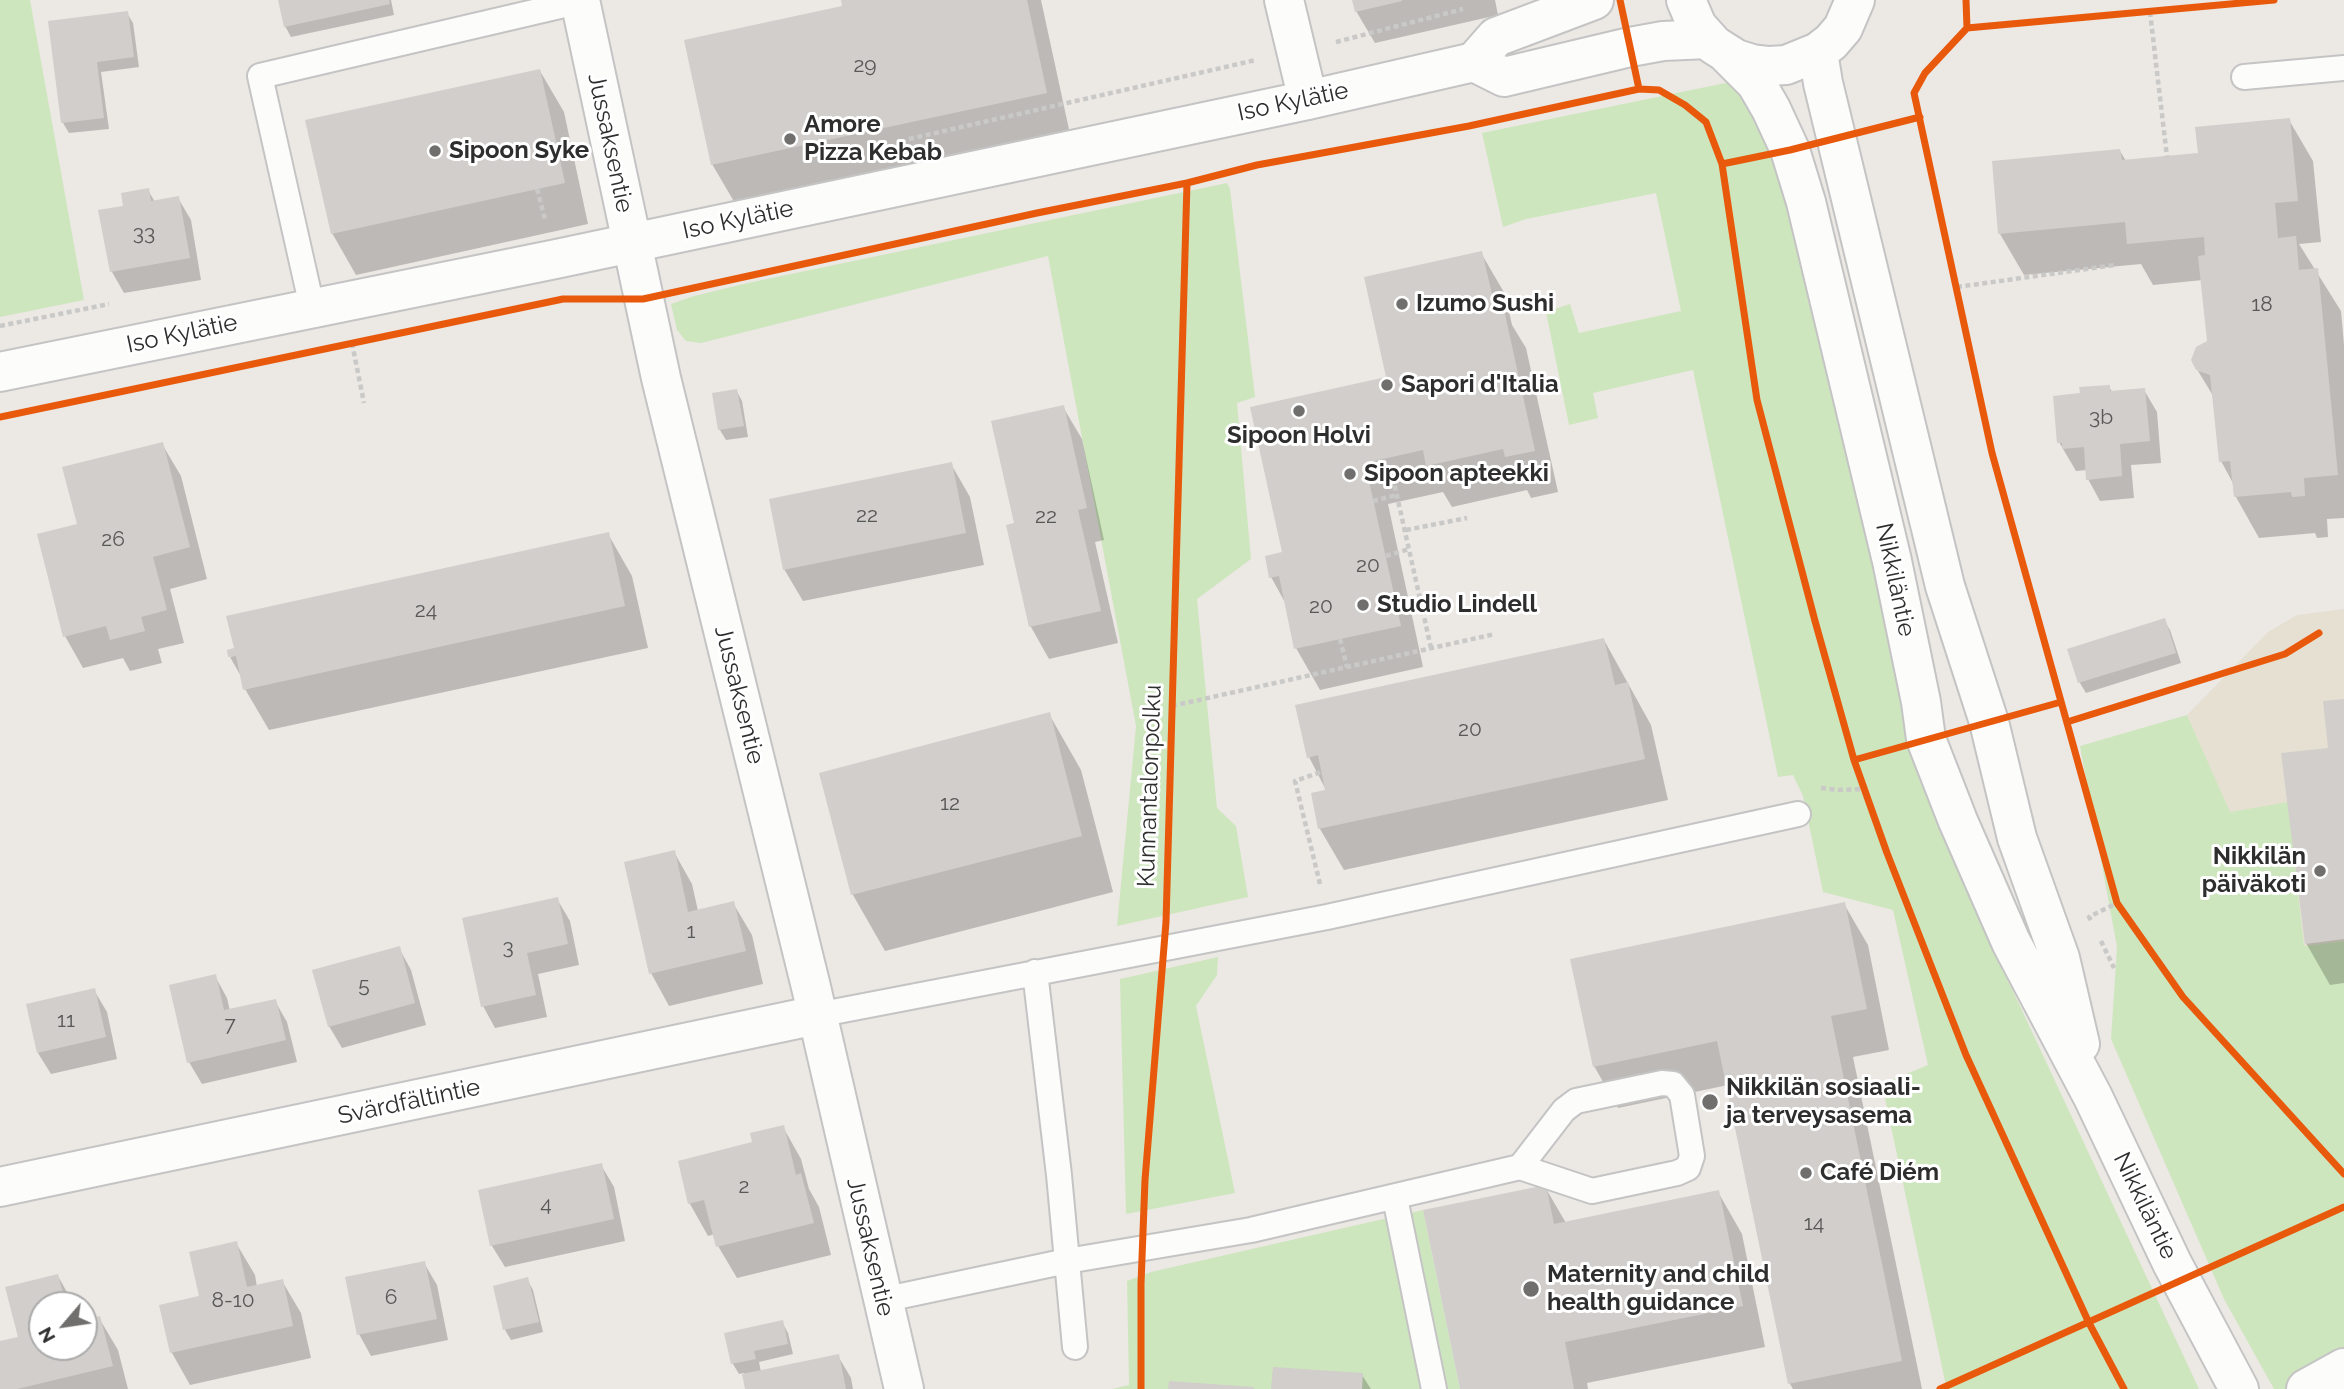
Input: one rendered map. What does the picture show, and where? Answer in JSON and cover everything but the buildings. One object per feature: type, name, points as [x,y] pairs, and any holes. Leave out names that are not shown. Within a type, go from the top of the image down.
[{"type":"street","points":[[1284,0],[1308,100]]},
{"type":"street","points":[[1594,0],[1496,37],[1475,62],[1504,77],[1663,41],[1718,47],[1752,64],[1786,65],[1818,52],[1831,42],[1862,2]]},
{"type":"street","name":"Nikkiläntie","points":[[1686,0],[1697,26],[1756,83],[1790,150],[1806,202],[1892,561],[1926,739],[1958,821],[2011,942],[2093,1097],[2172,1263],[2239,1389]]},
{"type":"street","name":"Jussaksentie","points":[[580,1],[661,378],[817,1015],[904,1389]]},
{"type":"street","name":"Nikkiläntie","points":[[1818,52],[1836,137],[1945,586],[1989,722],[2017,838],[2060,958],[2093,1097]]},
{"type":"street","name":"Iso Kylätie","points":[[0,372],[631,243],[1308,100],[1475,62]]},
{"type":"street","name":"Svärdfältintie","points":[[0,1187],[817,1015]]},
{"type":"street","points":[[2306,1389],[2344,1368]]},
{"type":"lane","points":[[312,307],[260,76],[580,1]]},
{"type":"lane","points":[[2244,77],[2344,68]]},
{"type":"lane","points":[[817,1015],[1340,914],[1798,814]]},
{"type":"lane","points":[[1035,972],[1075,1347]]},
{"type":"lane","points":[[882,1300],[1067,1262],[1238,1232],[1395,1198],[1520,1167],[1592,1191],[1677,1173],[1688,1168],[1692,1156],[1682,1095],[1673,1084],[1662,1083],[1576,1101],[1564,1110],[1520,1167]]},
{"type":"lane","points":[[1395,1198],[1434,1389]]},
{"type":"path","points":[[908,139],[1297,51],[1471,7]]},
{"type":"path","points":[[2137,13],[2161,11]]},
{"type":"path","points":[[2150,12],[2167,157]]},
{"type":"path","points":[[537,189],[545,219]]},
{"type":"path","points":[[1957,287],[2115,265]]},
{"type":"path","points":[[1954,274],[1960,300]]},
{"type":"path","points":[[338,346],[365,340]]},
{"type":"path","points":[[352,343],[364,403]]},
{"type":"path","points":[[1391,469],[1431,648]]},
{"type":"path","points":[[1373,501],[1398,495]]},
{"type":"path","points":[[1406,530],[1467,518]]},
{"type":"path","points":[[1385,556],[1409,549]]},
{"type":"path","points":[[1396,605],[1420,599]]},
{"type":"path","points":[[1172,706],[1495,634]]},
{"type":"path","points":[[1340,639],[1347,667]]},
{"type":"path","points":[[1320,884],[1296,780],[1321,772]]},
{"type":"path","points":[[1861,779],[1869,802]]},
{"type":"path","points":[[2113,890],[2124,913]]},
{"type":"path","points":[[2090,918],[2117,903]]},
{"type":"shaded area","points":[[2344,609],[2344,941],[2304,947],[2288,803],[2230,813],[2187,715],[2268,632],[2297,615]]},
{"type":"green space","points":[[0,0],[30,0],[84,300],[0,317]]},
{"type":"green space","points":[[1735,81],[1773,145],[1865,509],[1914,751],[1969,897],[2199,1389],[1940,1389],[1946,1386],[1882,1084],[1928,1065],[1893,910],[1823,892],[1803,796],[1793,775],[1778,777],[1693,370],[1593,393],[1598,418],[1569,425],[1546,312],[1570,304],[1579,333],[1681,311],[1656,193],[1526,219],[1503,227],[1482,133]]},
{"type":"green space","points":[[1227,183],[1230,189],[1255,397],[1237,403],[1251,559],[1197,599],[1217,808],[1236,826],[1248,897],[1117,926],[1136,726],[1048,256],[701,343],[686,341],[677,330],[671,304],[748,283]]},
{"type":"green space","points":[[2187,715],[2230,812],[2288,802],[2304,946],[2344,941],[2344,1389],[2274,1389],[2224,1299],[2111,1039],[2117,947],[2080,746]]},
{"type":"green space","points":[[1218,957],[1217,975],[1196,1006],[1235,1193],[1126,1214],[1120,979]]},
{"type":"green space","points":[[1423,1210],[1460,1389],[1112,1389],[1129,1385],[1127,1281],[1151,1272]]},
{"type":"cycle path","points":[[1620,0],[1639,89]]},
{"type":"cycle path","points":[[1966,0],[1967,28],[1925,73],[1914,93],[1992,453],[2117,903],[2183,997],[2344,1174]]},
{"type":"cycle path","points":[[1967,28],[2274,0]]},
{"type":"cycle path","points":[[0,417],[563,299],[643,299],[1187,183],[1257,165],[1469,126],[1639,89],[1659,90],[1685,105],[1706,122],[1722,164],[1757,400],[1854,760],[1887,853],[1966,1055],[2089,1323],[2124,1389]]},
{"type":"cycle path","points":[[1722,164],[1920,117]]},
{"type":"cycle path","name":"Kunnantalonpolku","points":[[1141,1389],[1145,1180],[1166,922],[1187,183]]},
{"type":"cycle path","points":[[2067,722],[2285,654],[2319,633]]},
{"type":"cycle path","points":[[1854,760],[2061,702]]},
{"type":"cycle path","points":[[1940,1389],[2344,1207]]},
{"type":"place","name":"Amore Pizza Kebab","points":[[790,139]]},
{"type":"place","name":"Sipoon Syke","points":[[435,151]]},
{"type":"place","name":"Izumo Sushi","points":[[1402,304]]},
{"type":"place","name":"Sapori d'Italia","points":[[1387,385]]},
{"type":"place","name":"Sipoon Holvi","points":[[1299,411]]},
{"type":"place","name":"Sipoon apteekki","points":[[1350,474]]},
{"type":"place","name":"Studio Lindell","points":[[1363,605]]},
{"type":"place","name":"Nikkilän päiväkoti","points":[[2320,871]]},
{"type":"place","name":"Nikkilän sosiaali- ja terveysasema","points":[[1710,1102]]},
{"type":"place","name":"Café Diém","points":[[1806,1173]]},
{"type":"place","name":"Maternity and child health guidance","points":[[1531,1289]]}]
